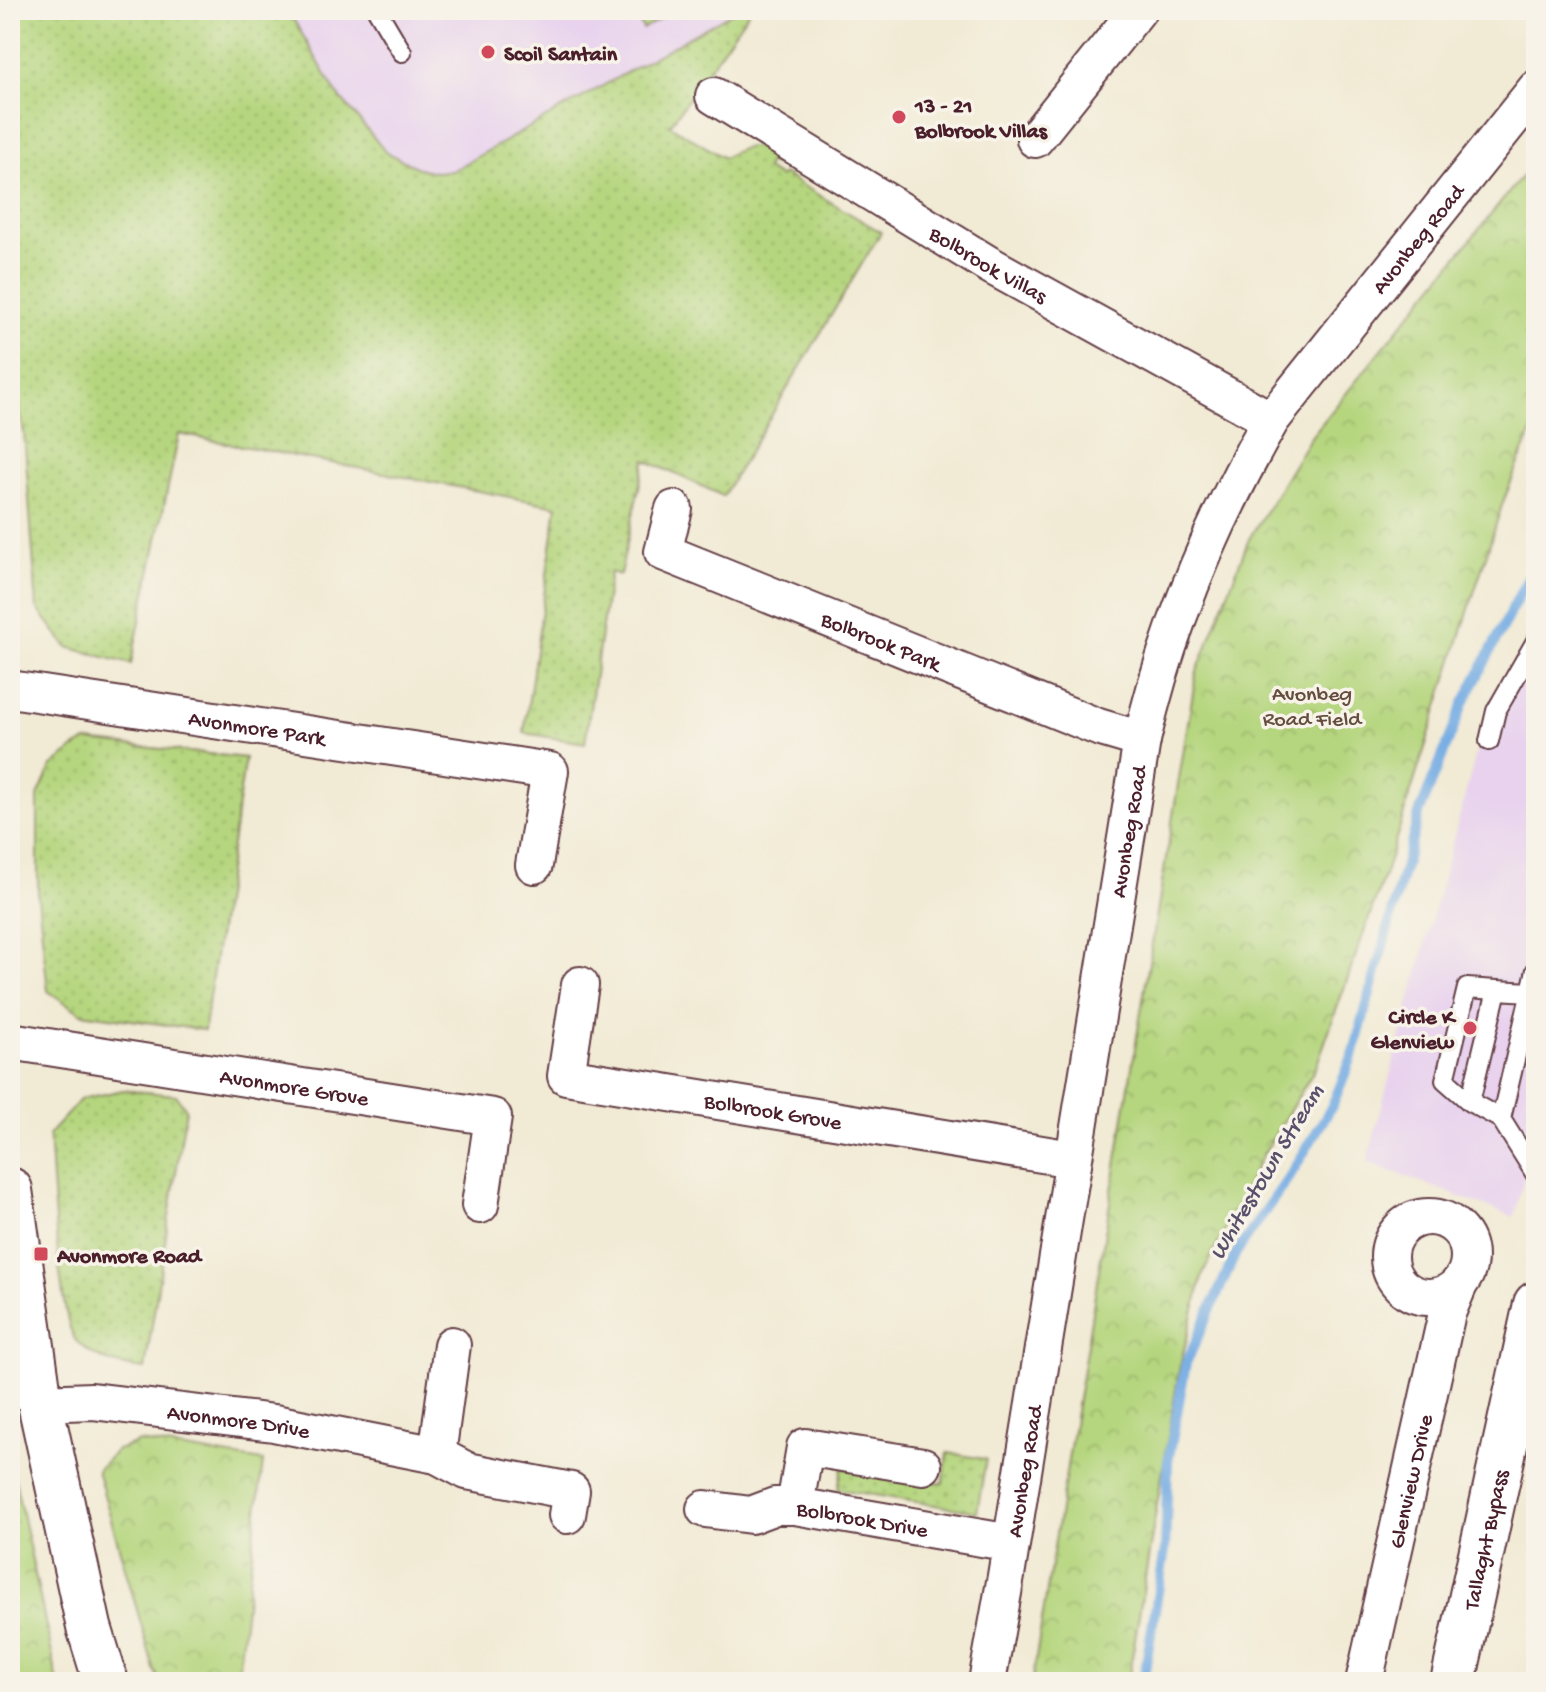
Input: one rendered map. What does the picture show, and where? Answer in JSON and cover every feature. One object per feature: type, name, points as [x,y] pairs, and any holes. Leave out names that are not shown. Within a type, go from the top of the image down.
[{"type":"street","points":[[1035,139],[1138,10]]},
{"type":"street","name":"Avonbeg Road","points":[[987,1682],[1142,740],[1164,660],[1199,566],[1254,449],[1271,420],[1536,89]]},
{"type":"street","name":"Bolbrook Villas","points":[[714,96],[988,264],[1271,420]]},
{"type":"street","name":"Bolbrook Park","points":[[674,509],[663,552],[1098,727],[1142,740]]},
{"type":"street","name":"Avonmore Park","points":[[10,689],[550,771],[534,865]]},
{"type":"street","name":"Bolbrook Grove","points":[[580,985],[566,1076],[1072,1159]]},
{"type":"street","name":"Avonmore Grove","points":[[10,1041],[493,1117],[480,1205]]},
{"type":"street","points":[[10,1190],[40,1403],[89,1627],[106,1682]]},
{"type":"street","name":"Glenview Drive","points":[[1364,1682],[1440,1348],[1447,1313],[1469,1257],[1461,1232],[1451,1223],[1426,1216],[1413,1219],[1393,1236],[1388,1262],[1399,1284],[1417,1295],[1431,1316],[1440,1348]]},
{"type":"street","points":[[1417,1295],[1440,1295],[1460,1282]]},
{"type":"street","name":"Tallaght Bypass","points":[[1453,1682],[1536,1304]]},
{"type":"street","points":[[452,1345],[452,1463]]},
{"type":"street","name":"Avonmore Drive","points":[[40,1403],[92,1401],[274,1423],[571,1491],[567,1515]]},
{"type":"street","name":"Bolbrook Drive","points":[[923,1466],[805,1447],[795,1506],[1011,1543]]},
{"type":"street","points":[[705,1509],[751,1515],[775,1506],[795,1506]]},
{"type":"lane","points":[[377,10],[402,52]]},
{"type":"lane","points":[[1489,741],[1496,711],[1536,641]]},
{"type":"lane","points":[[1501,1119],[1536,970]]},
{"type":"lane","points":[[1530,992],[1467,988],[1445,1080],[1470,1102],[1501,1119],[1536,1175]]},
{"type":"lane","points":[[1470,1102],[1497,990]]},
{"type":"shaded area","name":"Scoil Santain","points":[[288,10],[737,10],[452,171],[435,172],[402,162],[386,152],[337,94]]},
{"type":"shaded area","name":"Circle K Glenview","points":[[1536,625],[1536,1133],[1514,1217],[1367,1162],[1491,698]]},
{"type":"green space","points":[[10,10],[288,10],[337,94],[386,152],[418,168],[435,172],[452,171],[737,10],[750,10],[670,125],[724,158],[751,147],[781,153],[774,165],[769,162],[766,169],[780,177],[783,174],[881,232],[723,496],[645,460],[620,575],[610,572],[585,743],[524,733],[557,506],[179,434],[131,664],[67,647],[37,608],[24,432],[10,371]]},
{"type":"green space","points":[[632,10],[676,10],[643,29]]},
{"type":"green space","name":"Avonbeg Road Field","points":[[1536,159],[1536,421],[1503,502],[1385,873],[1316,1067],[1260,1160],[1203,1273],[1179,1370],[1128,1682],[1032,1682],[1196,674],[1249,539],[1310,438]]},
{"type":"green space","points":[[87,741],[245,758],[204,1030],[81,1013],[48,991],[38,897],[38,796],[51,767]]},
{"type":"green space","points":[[123,1090],[176,1095],[186,1109],[145,1369],[109,1362],[77,1342],[70,1329],[65,1307],[54,1210],[49,1134],[81,1099]]},
{"type":"green space","points":[[140,1442],[263,1461],[237,1682],[160,1682],[154,1669],[97,1470],[117,1450]]},
{"type":"green space","points":[[948,1453],[986,1459],[977,1512],[838,1489],[842,1467],[943,1483]]},
{"type":"green space","points":[[10,1457],[58,1682],[10,1682]]},
{"type":"waterway","name":"Whitestown Stream","points":[[1143,1682],[1165,1550],[1168,1462],[1186,1363],[1236,1253],[1291,1174],[1332,1106],[1354,1052],[1419,814],[1463,705],[1536,562]]},
{"type":"place","name":"Scoil Santain","points":[[488,52]]},
{"type":"place","name":"13 - 21 Bolbrook Villas","points":[[899,117]]},
{"type":"place","name":"Circle K Glenview","points":[[1470,1028]]},
{"type":"place","name":"Avonmore Road","points":[[41,1254]]}]
